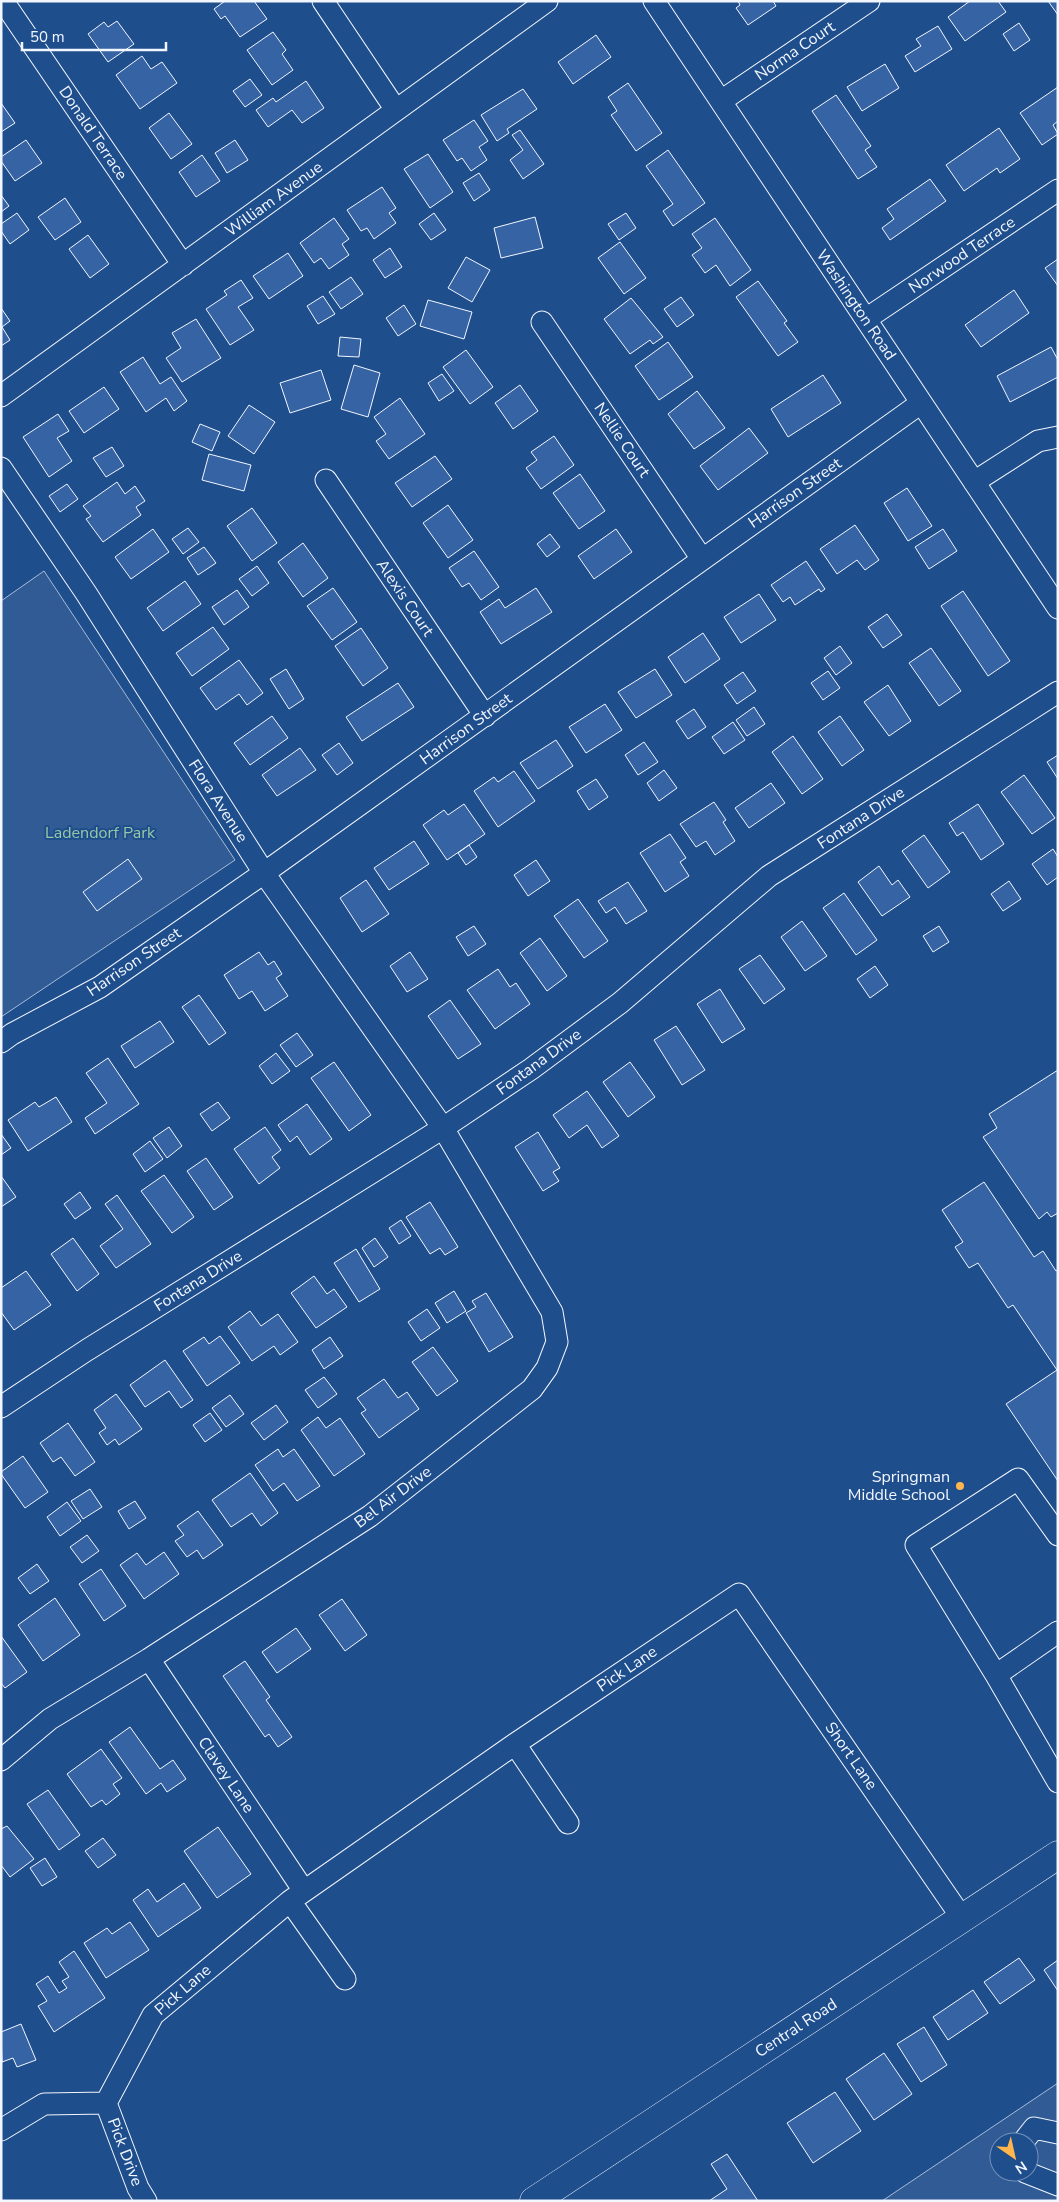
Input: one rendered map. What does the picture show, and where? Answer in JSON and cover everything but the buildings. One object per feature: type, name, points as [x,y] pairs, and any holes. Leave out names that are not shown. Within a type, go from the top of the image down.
[{"type":"main road","name":"Central Road","points":[[534,2201],[1058,1855]]},
{"type":"street","name":"Donald Terrace","points":[[4,1],[183,265]]},
{"type":"street","points":[[323,1],[396,110]]},
{"type":"street","name":"William Avenue","points":[[1,396],[546,1]]},
{"type":"street","name":"Washington Road","points":[[654,1],[1058,608]]},
{"type":"street","name":"Norma Court","points":[[721,101],[869,1]]},
{"type":"street","name":"Norwood Terrace","points":[[866,319],[1058,190]]},
{"type":"street","name":"Nellie Court","points":[[542,322],[702,559]]},
{"type":"street","name":"Harrison Street","points":[[1,1042],[12,1034],[100,987],[485,716],[921,403]]},
{"type":"street","points":[[974,482],[1038,441],[1058,438]]},
{"type":"street","name":"Flora Avenue","points":[[1,468],[86,593],[264,873],[443,1128]]},
{"type":"street","name":"Alexis Court","points":[[326,480],[485,716]]},
{"type":"street","name":"Fontana Drive","points":[[1,1407],[86,1350],[443,1128],[531,1069],[620,1003],[769,876],[1058,692]]},
{"type":"street","name":"Bel Air Drive","points":[[1,1760],[50,1718],[149,1659],[370,1516],[532,1389],[547,1368],[556,1342],[552,1312],[443,1128]]},
{"type":"street","points":[[1058,1535],[1018,1479],[916,1545],[996,1675],[1058,1782]]},
{"type":"street","name":"Pick Lane","points":[[106,2103],[153,2015],[297,1896],[515,1744],[739,1594]]},
{"type":"street","name":"Short Lane","points":[[739,1594],[962,1918]]},
{"type":"street","points":[[996,1675],[1058,1632]]},
{"type":"street","name":"Clavey Lane","points":[[149,1659],[297,1896]]},
{"type":"street","points":[[515,1744],[568,1823]]},
{"type":"street","points":[[297,1896],[345,1979]]},
{"type":"street","points":[[1,2130],[44,2104],[106,2103]]},
{"type":"street","name":"Pick Drive","points":[[106,2103],[138,2188],[146,2201]]},
{"type":"street","points":[[1031,2132],[1034,2128],[1058,2133]]},
{"type":"street","points":[[1039,2178],[1058,2185]]},
{"type":"shaded area","name":"Ladendorf Park","points":[[44,571],[235,860],[1,1017],[1,601]]},
{"type":"shaded area","points":[[1058,2083],[1058,2201],[882,2201]]},
{"type":"place","name":"Springman Middle School","points":[[960,1486]]}]
